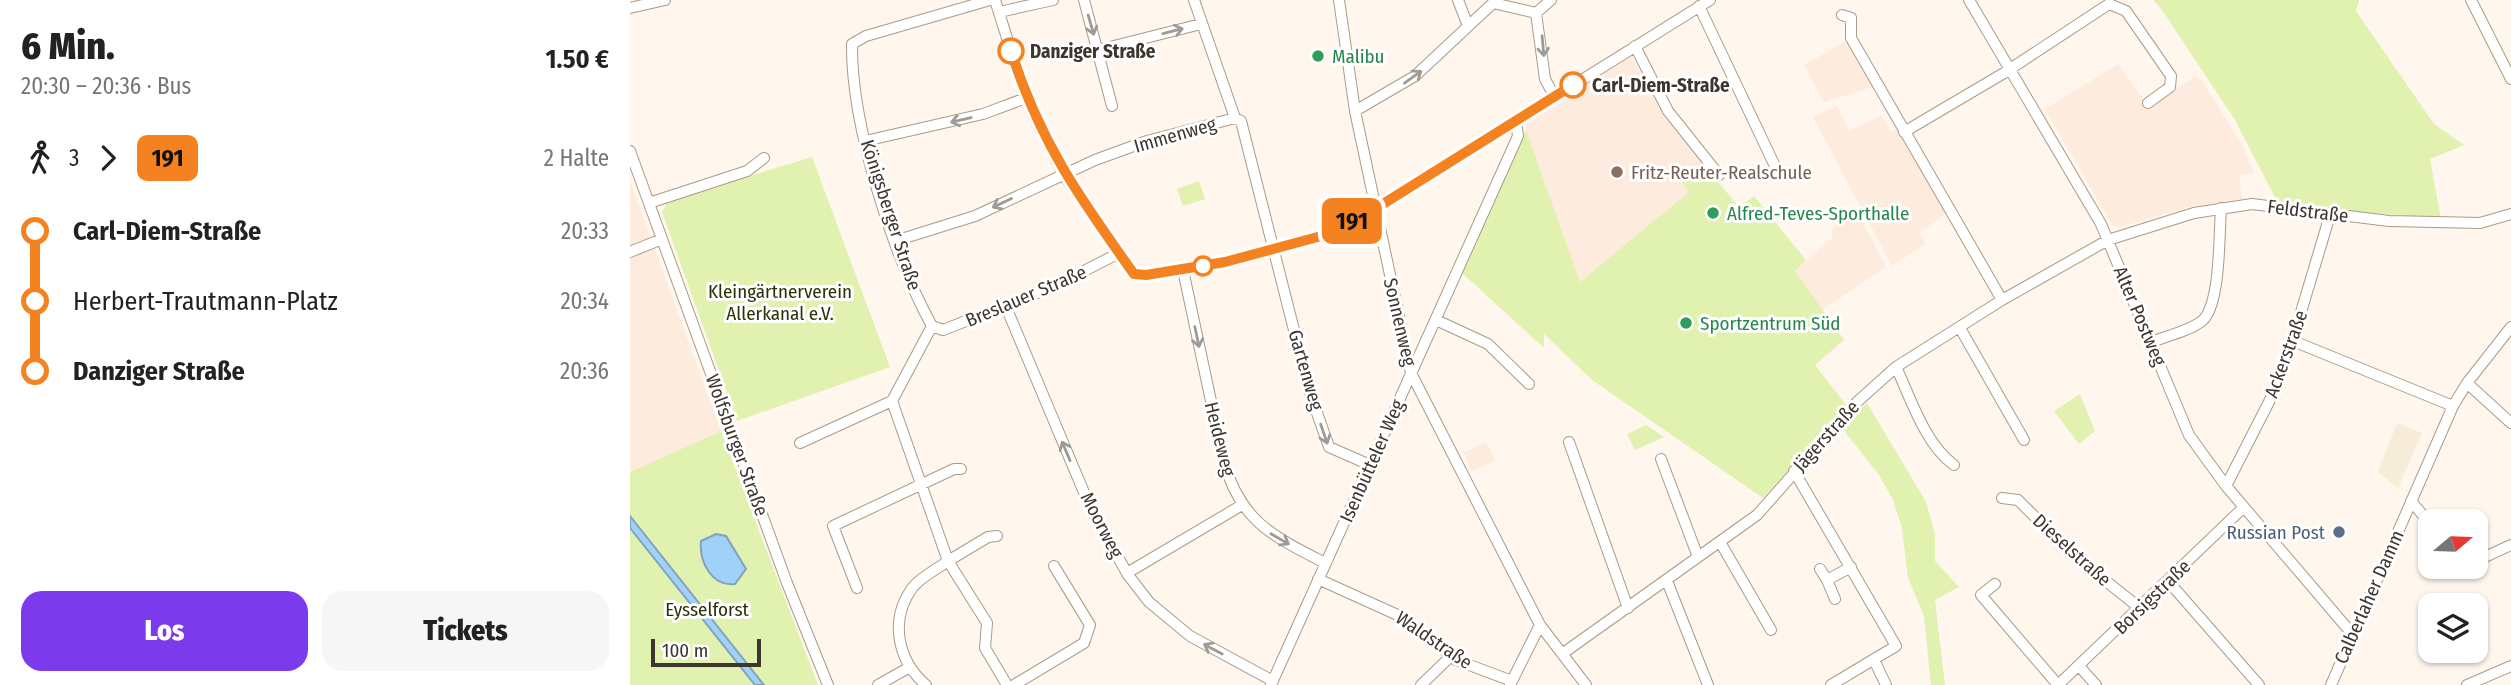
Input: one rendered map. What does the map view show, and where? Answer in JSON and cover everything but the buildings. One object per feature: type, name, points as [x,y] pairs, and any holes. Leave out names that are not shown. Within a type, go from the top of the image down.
[{"type":"street","points":[[630,8],[665,0]]},
{"type":"street","points":[[993,0],[1026,97],[1064,175],[1134,274],[1183,270],[1325,235],[1375,209],[1710,0]]},
{"type":"street","name":"Königsberger Straße","points":[[932,326],[895,242],[865,141],[855,94],[852,44],[866,36],[993,0]]},
{"type":"street","points":[[999,12],[1053,0]]},
{"type":"street","points":[[1084,0],[1112,106]]},
{"type":"street","points":[[1194,0],[1235,118]]},
{"type":"street","name":"Sonnenweg","points":[[1339,0],[1355,111],[1411,373],[1540,625],[1586,685]]},
{"type":"street","points":[[1458,0],[1468,26]]},
{"type":"street","points":[[1536,13],[1551,0]]},
{"type":"street","name":"Alter Postweg","points":[[1969,0],[2090,202],[2189,435],[2226,486],[2338,613],[2347,628],[2356,626]]},
{"type":"street","points":[[2471,0],[2511,79]]},
{"type":"street","points":[[1355,111],[1415,76],[1487,6],[1497,2],[1536,13]]},
{"type":"street","points":[[1905,132],[2109,4],[2126,11],[2171,76],[2170,87],[2148,103]]},
{"type":"street","points":[[1699,6],[1774,164]]},
{"type":"street","points":[[1536,13],[1545,79],[1554,96]]},
{"type":"street","points":[[1842,15],[1851,18],[1851,38],[2002,300]]},
{"type":"street","points":[[1098,50],[1201,24]]},
{"type":"street","points":[[1635,46],[1668,111],[1719,175]]},
{"type":"street","points":[[865,141],[983,114],[1026,97]]},
{"type":"street","name":"Immenweg","points":[[895,242],[975,216],[1147,141],[1235,118],[1244,125],[1272,250]]},
{"type":"street","name":"Isenbütteler Weg","points":[[1272,683],[1518,136],[1516,121]]},
{"type":"street","name":"Wolfsburger Straße","points":[[630,151],[787,583],[828,685]]},
{"type":"street","points":[[649,203],[747,171],[764,158]]},
{"type":"street","name":"Feldstraße","points":[[2108,240],[2149,225],[2221,208],[2252,204],[2389,221],[2480,223],[2511,214]]},
{"type":"street","points":[[2151,342],[2197,324],[2211,311],[2218,263],[2221,208]]},
{"type":"street","name":"Ackerstraße","points":[[2226,486],[2274,392],[2293,341],[2330,215]]},
{"type":"street","points":[[630,252],[662,239]]},
{"type":"street","name":"Jägerstraße","points":[[1562,654],[1758,515],[1857,402],[1896,367],[2002,300],[2108,240]]},
{"type":"street","name":"Gartenweg","points":[[1272,250],[1310,393],[1329,447],[1370,465]]},
{"type":"street","name":"Breslauer Straße","points":[[932,326],[943,330],[1006,307],[1119,253]]},
{"type":"street","name":"Heideweg","points":[[1183,270],[1224,462],[1242,505],[1265,530],[1325,564]]},
{"type":"street","name":"Moorweg","points":[[1006,307],[1091,509],[1127,573],[1149,602],[1190,636],[1272,683]]},
{"type":"street","points":[[1436,320],[1488,344],[1529,384]]},
{"type":"street","points":[[800,443],[839,428],[892,401],[932,326]]},
{"type":"street","name":"Calberlaher Damm","points":[[2331,685],[2453,406],[2467,383],[2511,327]]},
{"type":"street","points":[[1960,328],[2024,440]]},
{"type":"street","points":[[2293,341],[2453,406]]},
{"type":"street","points":[[1896,367],[1943,457],[1954,465]]},
{"type":"street","points":[[2467,383],[2511,423]]},
{"type":"street","points":[[892,401],[948,561],[987,623],[985,648],[1014,684],[1084,643],[1090,625],[1054,566]]},
{"type":"street","points":[[1569,442],[1628,608]]},
{"type":"street","points":[[1661,459],[1698,557]]},
{"type":"street","points":[[857,588],[833,526],[863,514],[890,497],[954,469],[961,469]]},
{"type":"street","points":[[1794,471],[1896,646],[1831,685]]},
{"type":"street","name":"Dieselstraße","points":[[2002,498],[2018,500],[2065,548],[2141,609]]},
{"type":"street","points":[[2411,501],[2418,509]]},
{"type":"street","points":[[1127,573],[1242,505]]},
{"type":"street","name":"Borsigstraße","points":[[2058,685],[2141,609],[2244,507]]},
{"type":"street","points":[[926,685],[908,668],[900,645],[898,618],[915,585],[988,537],[997,536]]},
{"type":"street","points":[[1720,542],[1772,630]]},
{"type":"street","points":[[2488,556],[2511,545]]},
{"type":"street","points":[[1827,580],[1851,567]]},
{"type":"street","points":[[1820,569],[1835,599]]},
{"type":"street","name":"Waldstraße","points":[[1318,579],[1402,617],[1451,656],[1511,683]]},
{"type":"street","points":[[1667,581],[1708,685]]},
{"type":"street","points":[[2168,581],[2259,685]]},
{"type":"street","points":[[1995,584],[1981,595],[2058,685]]},
{"type":"street","points":[[1511,683],[1540,625]]},
{"type":"street","points":[[1421,685],[1451,656]]},
{"type":"street","points":[[1874,660],[1886,685]]},
{"type":"street","points":[[2079,666],[2096,685]]},
{"type":"street","points":[[2467,685],[2511,666]]},
{"type":"street","points":[[878,685],[908,668]]},
{"type":"shaded area","points":[[1850,39],[1876,86],[1824,102],[1804,65]]},
{"type":"shaded area","name":"Fritz-Reuter-Realschule","points":[[1631,55],[1663,114],[1703,164],[1682,181],[1690,192],[1580,282],[1525,121]]},
{"type":"shaded area","points":[[2118,64],[2150,108],[2195,76],[2202,81],[2243,146],[2254,173],[2239,175],[2242,199],[2189,207],[2120,227],[2113,226],[2045,109]]},
{"type":"shaded area","points":[[1837,106],[1849,131],[1882,115],[1891,132],[1899,128],[1947,213],[1919,233],[1925,244],[1892,266],[1813,117]]},
{"type":"shaded area","points":[[630,181],[721,431],[630,472]]},
{"type":"shaded area","points":[[1857,211],[1886,267],[1821,311],[1795,271],[1833,237],[1831,229]]},
{"type":"shaded area","points":[[2397,423],[2422,433],[2398,488],[2378,472]]},
{"type":"shaded area","points":[[1486,442],[1495,460],[1472,471],[1464,453]]},
{"type":"green space","points":[[2153,0],[2359,0],[2356,11],[2434,124],[2464,145],[2430,159],[2441,219],[2279,205],[2235,120]]},
{"type":"green space","name":"Sportzentrum Süd","points":[[1526,130],[1580,282],[1689,192],[1682,181],[1703,164],[1739,207],[1754,196],[1806,260],[1795,271],[1844,340],[1815,365],[1847,406],[1763,498],[1592,380],[1544,334],[1544,348],[1462,273]]},
{"type":"green space","name":"Kleingärtnerverein Allerkanal e.V.","points":[[812,157],[890,367],[737,421],[662,212],[668,201]]},
{"type":"green space","points":[[1199,181],[1205,199],[1183,206],[1177,189]]},
{"type":"green space","points":[[2080,394],[2095,431],[2079,444],[2054,411]]},
{"type":"green space","points":[[1867,403],[1926,502],[1935,534],[1935,561],[1959,587],[1935,600],[1945,685],[1931,685],[1924,616],[1908,578],[1902,528],[1893,500],[1879,475],[1842,428]]},
{"type":"green space","points":[[1646,425],[1664,437],[1635,450],[1627,434]]},
{"type":"green space","name":"Eysselforst","points":[[721,431],[818,685],[630,685],[630,472]]},
{"type":"water","points":[[630,516],[764,685],[755,685],[630,528]]},
{"type":"water","points":[[716,534],[726,536],[746,569],[735,584],[720,582],[705,565],[701,541]]},
{"type":"bus line","name":"191","points":[[1011,51],[1026,97],[1064,175],[1134,274],[1146,275],[1225,262],[1325,235],[1375,209],[1573,85]]},
{"type":"place","name":"Danziger Straße","points":[[1011,51]]},
{"type":"place","name":"Malibu","points":[[1318,56]]},
{"type":"place","name":"Carl-Diem-Straße","points":[[1573,85]]},
{"type":"place","name":"Fritz-Reuter-Realschule","points":[[1617,172]]},
{"type":"place","name":"Alfred-Teves-Sporthalle","points":[[1713,213]]},
{"type":"place","name":"Sportzentrum Süd","points":[[1686,323]]},
{"type":"place","name":"Russian Post","points":[[2339,532]]}]
